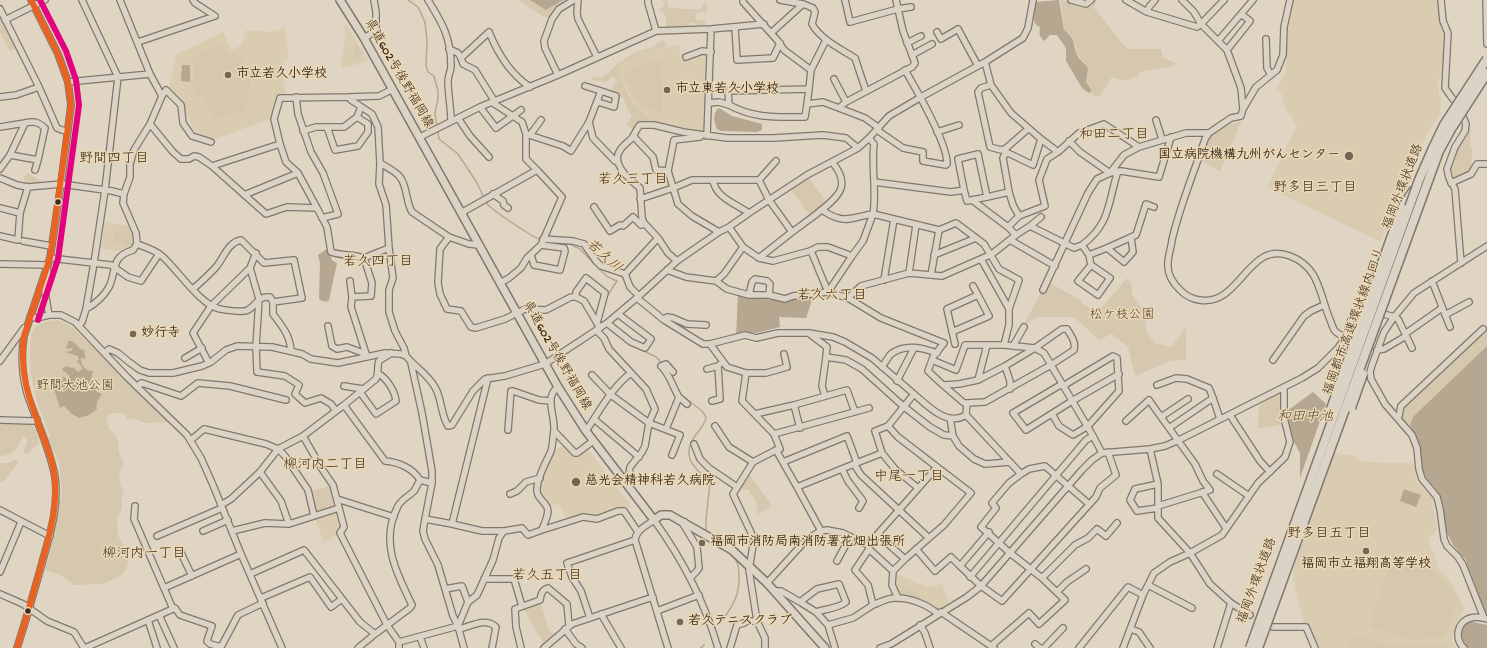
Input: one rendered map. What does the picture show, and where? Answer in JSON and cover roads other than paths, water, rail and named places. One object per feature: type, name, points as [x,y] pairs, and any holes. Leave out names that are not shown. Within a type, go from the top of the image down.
[{"type":"highway","name":"福岡外環状道路","points":[[1259,646],[1350,395],[1375,312],[1417,185],[1438,136],[1487,59]]},
{"type":"highway","name":"福岡都市高速環状線内回り","points":[[1250,648],[1427,160],[1444,125],[1487,59]]},
{"type":"highway","name":"福岡外環状道路","points":[[1247,648],[1339,392],[1375,312],[1435,161],[1461,113],[1487,74]]},
{"type":"highway","points":[[1259,646],[1440,151],[1451,129],[1487,74]]},
{"type":"highway","points":[[1284,577],[1304,532],[1356,396],[1442,156],[1454,128]]},
{"type":"highway","points":[[1298,516],[1318,446],[1402,208],[1417,185]]},
{"type":"main road","name":"県道602号後野福岡線","points":[[340,0],[393,89],[558,387],[593,441],[654,520]]},
{"type":"main road","points":[[654,520],[665,514],[670,515],[685,522],[732,550],[749,564],[826,648]]},
{"type":"street","points":[[5,20],[32,3],[44,0]]},
{"type":"street","points":[[79,325],[82,322],[86,309],[94,263],[105,190],[118,77],[82,0]]},
{"type":"street","points":[[120,0],[150,74],[162,96]]},
{"type":"street","points":[[138,42],[215,16],[195,3],[193,0]]},
{"type":"street","points":[[364,38],[376,31],[376,12],[374,0]]},
{"type":"street","points":[[428,0],[442,21],[449,42],[451,67],[448,80],[451,121]]},
{"type":"street","points":[[558,75],[545,48],[544,41],[552,19],[559,9],[574,0]]},
{"type":"street","points":[[578,0],[578,19],[597,58]]},
{"type":"street","points":[[648,0],[656,31]]},
{"type":"street","points":[[780,0],[803,4],[813,8],[815,12],[812,24],[826,40],[855,58],[866,91]]},
{"type":"street","points":[[845,0],[850,22],[911,7]]},
{"type":"street","points":[[839,108],[846,102],[915,63],[903,31],[896,0]]},
{"type":"street","points":[[349,97],[351,100],[372,114],[378,127],[380,163],[379,184],[386,205],[393,278],[389,290],[389,312],[395,331],[404,348],[406,356],[429,378],[434,386],[448,426],[454,424],[473,391],[485,379],[505,376],[545,364],[618,314],[677,261],[719,232],[730,227],[749,212],[807,175],[858,148],[889,116],[985,62],[1023,38],[1028,28],[1033,0]]},
{"type":"street","points":[[1071,0],[1086,4],[1091,0]]},
{"type":"street","points":[[1126,0],[1147,12],[1197,27],[1224,0]]},
{"type":"street","points":[[1147,12],[1155,0]]},
{"type":"street","points":[[1182,0],[1194,12],[1201,24],[1227,50],[1241,88],[1243,109]]},
{"type":"street","points":[[1218,41],[1253,0]]},
{"type":"street","points":[[1290,0],[1284,28],[1283,54],[1277,70],[1256,87],[1243,109],[1241,116],[1231,118],[1209,133],[1205,139],[1183,198],[1169,254],[1168,267],[1172,281],[1181,292],[1194,299],[1211,300],[1222,296],[1234,287],[1248,268],[1258,260],[1268,255],[1289,255],[1302,261],[1311,270],[1317,281],[1324,305],[1334,330],[1345,338]]},
{"type":"street","points":[[1441,0],[1443,21],[1448,33],[1445,88],[1458,104],[1466,124],[1465,131],[1449,161],[1447,169],[1451,183],[1455,189],[1461,263]]},
{"type":"street","points":[[1486,0],[1487,44]]},
{"type":"street","points":[[742,1],[764,24],[784,50],[811,70]]},
{"type":"street","points":[[18,648],[56,510],[55,476],[48,449],[27,392],[23,370],[24,336],[50,258],[62,184],[71,105],[68,82],[58,54],[32,3]]},
{"type":"street","points":[[771,33],[803,4]]},
{"type":"street","points":[[0,9],[39,87],[57,128],[68,131]]},
{"type":"street","points":[[1227,50],[1250,22],[1241,14]]},
{"type":"street","points":[[420,137],[480,107],[558,75],[656,31],[712,29],[764,24]]},
{"type":"street","points":[[736,27],[737,60],[773,58],[780,44]]},
{"type":"street","points":[[707,136],[712,29]]},
{"type":"street","points":[[937,32],[941,39],[958,29],[978,66]]},
{"type":"street","points":[[461,58],[489,32],[497,51],[504,62],[519,80],[530,87]]},
{"type":"street","points":[[908,43],[921,36]]},
{"type":"street","points":[[1266,39],[1267,68],[1271,75]]},
{"type":"street","points":[[709,103],[719,102],[757,116],[805,116],[811,70],[826,40]]},
{"type":"street","points":[[912,55],[932,44]]},
{"type":"street","points":[[449,49],[458,53],[463,64],[474,70],[494,102],[522,122],[528,134],[526,159],[562,197],[542,242],[510,278],[500,283]]},
{"type":"street","points":[[686,57],[702,52],[711,52]]},
{"type":"street","points":[[985,62],[991,85],[1011,113],[1028,129],[1058,152]]},
{"type":"street","points":[[806,104],[824,102],[865,118],[903,148],[923,152],[923,161],[946,165],[948,162],[945,148],[921,97],[905,70]]},
{"type":"street","points":[[68,82],[150,74]]},
{"type":"street","points":[[834,80],[846,102]]},
{"type":"street","points":[[991,85],[981,88],[978,92],[990,147],[1006,150],[1033,165],[1041,139]]},
{"type":"street","points":[[585,86],[616,96],[614,107],[598,102]]},
{"type":"street","points":[[0,97],[16,95],[39,87]]},
{"type":"street","points":[[389,248],[364,258],[355,255],[339,255],[330,252],[327,227],[298,173],[286,162],[274,119],[280,98],[378,96],[393,89]]},
{"type":"street","points":[[729,105],[728,91],[809,89]]},
{"type":"street","points":[[86,309],[93,305],[104,294],[109,286],[114,267],[123,253],[133,250],[137,244],[136,233],[124,204],[124,194],[130,177],[130,164],[134,150],[150,124],[166,90],[181,105],[183,123],[192,136],[211,142]]},
{"type":"street","points":[[528,134],[563,146],[571,151],[589,122],[601,91]]},
{"type":"street","points":[[296,98],[298,114],[303,131],[311,152],[323,173],[338,214],[322,218]]},
{"type":"street","points":[[303,131],[316,127],[344,127],[357,117],[361,107]]},
{"type":"street","points":[[480,107],[496,128],[521,110]]},
{"type":"street","points":[[327,127],[335,150],[358,146],[368,132],[368,124],[357,117]]},
{"type":"street","points":[[458,118],[470,136],[489,157]]},
{"type":"street","points":[[528,134],[541,120]]},
{"type":"street","points":[[1156,120],[1162,139]]},
{"type":"street","points":[[0,127],[33,121],[38,122],[45,128],[35,170]]},
{"type":"street","points":[[589,122],[592,138],[615,161],[617,161],[627,178],[640,188],[640,199],[644,224]]},
{"type":"street","points":[[0,170],[10,155],[25,123]]},
{"type":"street","points":[[150,124],[173,152],[181,159],[189,159],[194,156],[199,157],[212,166],[266,214],[287,207],[316,208]]},
{"type":"street","points":[[1008,227],[1019,216],[1045,206],[1039,180],[1047,159],[1058,152],[1079,133],[1104,124],[1139,147]]},
{"type":"street","points":[[617,161],[618,153],[634,136],[634,131],[640,125],[654,125],[707,136],[773,138],[823,135],[846,138],[858,148]]},
{"type":"street","points":[[937,132],[959,125]]},
{"type":"street","points":[[1019,216],[1013,205],[1009,192],[1003,158],[1006,150],[1028,129]]},
{"type":"street","points":[[1110,173],[1124,155],[1139,147],[1186,133],[1209,133]]},
{"type":"street","points":[[634,136],[653,157],[656,170],[668,171]]},
{"type":"street","points":[[707,136],[674,140],[668,171],[678,204],[692,216],[719,232]]},
{"type":"street","points":[[1043,290],[1088,193],[1097,179],[1118,171],[1159,177],[1171,137]]},
{"type":"street","points":[[828,292],[863,241],[873,214],[875,204],[872,159],[874,144],[869,138]]},
{"type":"street","points":[[1069,141],[1080,152],[1110,173]]},
{"type":"street","points":[[212,166],[280,144]]},
{"type":"street","points":[[987,197],[978,154],[958,159],[966,201],[987,197],[1009,192]]},
{"type":"street","points":[[10,155],[38,160]]},
{"type":"street","points":[[640,199],[692,180],[760,180],[776,161]]},
{"type":"street","points":[[759,258],[836,197],[841,188],[841,177],[838,169],[832,162]]},
{"type":"street","points":[[380,163],[396,172],[402,178],[409,207],[412,212],[449,237],[469,244],[479,245]]},
{"type":"street","points":[[1451,183],[1471,174],[1477,164],[1487,164]]},
{"type":"street","points":[[461,213],[536,170]]},
{"type":"street","points":[[1030,226],[1074,248],[1082,244],[1094,236],[1100,227],[1109,208],[1118,171]]},
{"type":"street","points":[[244,195],[298,173]]},
{"type":"street","points":[[0,178],[17,185],[28,187],[62,184],[124,194]]},
{"type":"street","points":[[713,180],[714,186],[718,193],[749,212]]},
{"type":"street","points":[[760,180],[769,200],[792,232]]},
{"type":"street","points":[[874,182],[951,192],[964,190]]},
{"type":"street","points":[[0,236],[18,240],[20,213],[28,187]]},
{"type":"street","points":[[493,194],[503,201],[504,205],[508,208]]},
{"type":"street","points":[[972,200],[1008,227],[1016,235]]},
{"type":"street","points":[[1089,255],[1136,235],[1146,204],[1154,207]]},
{"type":"street","points":[[594,207],[610,232],[620,225],[623,226],[633,218],[641,225],[644,224],[658,238],[668,253],[677,261]]},
{"type":"street","points":[[0,208],[20,213]]},
{"type":"street","points":[[821,210],[839,219],[852,219],[873,214],[938,230],[956,223],[984,244],[999,269],[1019,280],[1009,309],[1009,325],[1004,345]]},
{"type":"street","points":[[848,298],[861,286],[909,273],[942,276],[981,260],[991,255],[1041,217]]},
{"type":"street","points":[[884,280],[894,219]]},
{"type":"street","points":[[909,273],[916,225]]},
{"type":"street","points":[[730,227],[743,247],[759,258],[773,261],[811,251],[818,247],[828,247],[852,256]]},
{"type":"street","points":[[931,275],[938,230]]},
{"type":"street","points":[[449,237],[440,249],[438,283],[440,294],[447,309],[461,311],[471,327],[476,328],[505,319],[525,309],[546,310],[571,298],[584,301],[601,326],[609,349],[646,389],[655,409],[649,423],[645,446],[639,457],[630,467],[629,474],[623,480]]},
{"type":"street","points":[[1107,248],[1124,262],[1133,252],[1131,237]]},
{"type":"street","points":[[625,274],[658,238]]},
{"type":"street","points":[[934,255],[976,238]]},
{"type":"street","points":[[193,289],[217,266],[226,250],[236,241],[241,240],[256,253],[264,263],[294,260],[302,298],[273,302]]},
{"type":"street","points":[[542,242],[573,240],[584,244],[601,266],[625,274]]},
{"type":"street","points":[[1010,240],[1055,266]]},
{"type":"street","points":[[23,241],[51,246]]},
{"type":"street","points":[[531,254],[534,265],[560,270],[565,250],[564,248],[542,242]]},
{"type":"street","points":[[137,244],[159,254],[211,306],[222,310],[244,312],[259,299],[270,297],[273,302],[273,314],[286,331],[291,343],[291,351]]},
{"type":"street","points":[[1082,244],[1089,255],[1091,264],[1110,278],[1098,295],[1078,281],[1091,264]]},
{"type":"street","points":[[1464,648],[1458,641],[1459,629],[1462,623],[1471,618],[1485,619],[1463,565],[1458,557],[1447,546],[1444,539],[1437,497],[1422,479],[1419,469],[1417,448],[1412,435],[1385,404],[1371,379],[1370,372],[1384,332],[1394,317],[1414,293],[1487,246]]},
{"type":"street","points":[[716,281],[724,274],[743,247]]},
{"type":"street","points":[[811,251],[828,292]]},
{"type":"street","points":[[209,363],[193,333],[211,306],[250,268],[256,253]]},
{"type":"street","points":[[50,258],[111,265],[128,277],[141,280],[159,254]]},
{"type":"street","points":[[352,297],[371,296],[372,283],[364,258]]},
{"type":"street","points":[[981,260],[1009,309]]},
{"type":"street","points":[[0,264],[47,265]]},
{"type":"street","points":[[47,265],[48,275],[45,285],[45,292],[49,315]]},
{"type":"street","points":[[250,268],[259,299],[256,347],[257,372],[285,376],[299,385],[295,394],[305,403],[321,398],[331,404],[336,411]]},
{"type":"street","points":[[667,270],[686,277],[716,281],[727,289],[749,295],[769,295],[785,299],[793,296],[828,292],[848,298],[881,318],[944,343],[964,345],[1004,345],[1035,348],[1044,353],[1093,436],[1105,452],[1116,475],[1100,488],[1096,497],[1002,601],[970,577],[951,557],[935,571],[916,550]]},
{"type":"street","points":[[625,274],[630,287],[638,297],[664,320],[703,344],[710,344],[745,335],[756,338],[778,334],[809,333],[833,337],[845,342],[872,358],[897,381],[941,416],[962,418],[966,415]]},
{"type":"street","points":[[576,298],[576,292],[586,278],[606,293],[601,326]]},
{"type":"street","points":[[749,295],[752,282],[755,280],[767,281],[770,284],[769,295]]},
{"type":"street","points":[[350,281],[352,307],[366,355]]},
{"type":"street","points":[[1432,281],[1450,327]]},
{"type":"street","points":[[952,332],[989,316],[973,286]]},
{"type":"street","points":[[955,344],[947,309],[978,295]]},
{"type":"street","points":[[1445,315],[1469,302]]},
{"type":"street","points":[[1273,360],[1304,316],[1324,305]]},
{"type":"street","points":[[1377,350],[1384,349],[1442,308]]},
{"type":"street","points":[[880,648],[891,644],[967,597],[981,586],[1087,465],[1105,452],[1150,449],[1165,446],[1284,387],[1318,368],[1338,348],[1345,338],[1351,320],[1359,312],[1375,312],[1398,319],[1412,348]]},
{"type":"street","points":[[601,326],[645,348],[651,339],[618,314]]},
{"type":"street","points":[[30,317],[37,318],[49,315],[61,315],[79,325],[137,387],[191,440],[213,485],[282,648]]},
{"type":"street","points":[[0,360],[11,347],[30,317]]},
{"type":"street","points":[[664,320],[667,317],[688,324],[706,325]]},
{"type":"street","points":[[328,326],[332,346],[337,349],[346,347],[366,355]]},
{"type":"street","points":[[1014,346],[1024,327]]},
{"type":"street","points":[[943,385],[959,384],[978,380],[1035,348],[1062,329],[1067,330],[1075,345],[1074,350],[1010,389],[985,402],[964,403],[943,385],[928,371],[932,360],[944,343]]},
{"type":"street","points":[[1397,416],[1399,416],[1401,406],[1483,329]]},
{"type":"street","points":[[809,333],[827,347],[822,386],[826,396]]},
{"type":"street","points":[[710,344],[727,367],[746,373],[766,373],[787,367],[784,354]]},
{"type":"street","points":[[932,360],[956,370],[964,345]]},
{"type":"street","points":[[978,380],[987,345]]},
{"type":"street","points":[[105,353],[109,350],[118,353],[135,367],[149,373],[173,373],[209,363],[231,348],[237,346],[272,347],[302,354],[311,359],[338,363],[354,361],[366,355],[391,353],[406,356]]},
{"type":"street","points":[[185,358],[202,348]]},
{"type":"street","points":[[882,367],[892,354],[905,348],[922,348],[937,353]]},
{"type":"street","points":[[897,381],[914,348]]},
{"type":"street","points":[[157,536],[222,506],[260,472],[278,449],[303,436],[344,406],[376,379],[379,374],[379,361],[391,353]]},
{"type":"street","points":[[1052,414],[1060,426],[1073,435],[1088,426],[1119,391],[1119,374],[1117,358],[1113,356],[1013,413],[1026,430],[1072,401],[1119,374]]},
{"type":"street","points":[[826,357],[846,360],[862,369],[903,406],[944,435],[953,436]]},
{"type":"street","points":[[712,401],[720,398],[718,366],[721,359]]},
{"type":"street","points":[[411,362],[432,471],[432,483],[423,531],[425,539],[438,565],[453,616],[459,628],[464,648]]},
{"type":"street","points":[[673,372],[663,365],[679,397],[687,404]]},
{"type":"street","points":[[707,369],[718,366]]},
{"type":"street","points":[[1005,366],[1010,381],[1010,389]]},
{"type":"street","points":[[586,431],[624,378],[631,373]]},
{"type":"street","points":[[746,373],[742,400],[774,434],[780,449],[752,462],[733,494],[754,539],[748,570],[757,621],[765,638],[765,648]]},
{"type":"street","points":[[344,386],[362,391],[376,414],[396,401],[395,394],[383,376],[379,374]]},
{"type":"street","points":[[592,375],[611,395],[649,423],[680,434],[672,455]]},
{"type":"street","points":[[452,524],[488,378]]},
{"type":"street","points":[[1157,384],[1176,378],[1187,379],[1209,388],[1220,419]]},
{"type":"street","points":[[137,387],[141,383],[181,396],[198,384],[230,386],[286,400]]},
{"type":"street","points":[[542,530],[547,514],[547,507],[539,497],[537,490],[540,478],[552,449],[554,431],[550,398],[553,390],[558,387]]},
{"type":"street","points":[[1123,648],[1143,596],[1154,573],[1170,562],[1190,553],[1222,534],[1258,483],[1285,457],[1290,442],[1284,418],[1284,387]]},
{"type":"street","points":[[755,414],[847,390],[855,412]]},
{"type":"street","points":[[508,430],[512,391],[539,400],[551,401]]},
{"type":"street","points":[[914,394],[888,426],[876,431],[882,453],[895,469],[918,488]]},
{"type":"street","points":[[666,429],[679,397]]},
{"type":"street","points":[[1169,428],[1212,398]]},
{"type":"street","points":[[1126,421],[1149,400],[1179,440],[1210,490],[1158,507],[1137,511],[1130,500],[1135,489],[1158,484]]},
{"type":"street","points":[[1161,417],[1188,400]]},
{"type":"street","points":[[967,403],[966,415],[1021,474]]},
{"type":"street","points":[[794,405],[800,428]]},
{"type":"street","points":[[344,406],[385,461],[396,462],[416,474],[420,480],[432,483]]},
{"type":"street","points":[[774,434],[869,408]]},
{"type":"street","points":[[1230,415],[1260,461],[1270,472]]},
{"type":"street","points":[[950,418],[953,436],[959,446],[974,459],[984,464],[1010,462]]},
{"type":"street","points":[[0,420],[33,421],[37,419]]},
{"type":"street","points":[[594,419],[639,457]]},
{"type":"street","points":[[715,426],[729,447],[752,462]]},
{"type":"street","points":[[888,426],[898,437],[971,494],[944,525],[904,559],[893,571],[892,585],[898,598]]},
{"type":"street","points":[[191,440],[204,429],[266,444],[278,449],[285,456],[308,490],[314,516]]},
{"type":"street","points":[[554,431],[575,453],[593,441]]},
{"type":"street","points":[[303,436],[333,485],[344,527],[340,533],[387,625],[399,645],[420,637],[486,621],[496,627],[492,648]]},
{"type":"street","points":[[783,462],[847,436],[855,464],[860,475],[929,538]]},
{"type":"street","points":[[970,577],[1086,440],[1093,436]]},
{"type":"street","points":[[694,444],[700,459],[737,487]]},
{"type":"street","points":[[1150,449],[1158,484],[1158,518],[1190,553],[1210,584],[1231,602],[1250,615]]},
{"type":"street","points":[[776,450],[821,531]]},
{"type":"street","points":[[797,487],[882,453]]},
{"type":"street","points":[[828,625],[853,618],[873,605],[886,599],[898,598],[920,603],[940,613],[993,647],[1029,612],[1039,624],[1065,600],[1031,568],[1010,553],[989,532],[981,527],[996,508],[992,503],[1010,483],[1021,474],[1029,469],[1045,466],[1089,504]]},
{"type":"street","points":[[873,605],[868,585],[855,570],[868,547],[937,467]]},
{"type":"street","points":[[842,469],[848,481],[863,501],[859,508]]},
{"type":"street","points":[[260,472],[281,501],[288,524]]},
{"type":"street","points":[[1217,474],[1249,496]]},
{"type":"street","points":[[510,494],[526,482],[540,478]]},
{"type":"street","points":[[358,648],[412,605],[393,564],[390,551],[391,528],[400,504],[415,490],[420,480]]},
{"type":"street","points":[[1202,492],[1226,528]]},
{"type":"street","points":[[337,499],[394,517]]},
{"type":"street","points":[[135,506],[134,519],[173,609],[175,608],[180,615],[212,626],[207,641],[210,644],[221,647],[238,615],[310,577],[331,607],[342,599]]},
{"type":"street","points":[[232,531],[265,523],[288,524],[339,508]]},
{"type":"street","points":[[0,510],[50,536]]},
{"type":"street","points":[[425,519],[482,531],[504,531],[522,528],[528,535],[583,517],[597,519],[618,511],[624,511],[638,532]]},
{"type":"street","points":[[203,531],[228,520]]},
{"type":"street","points":[[668,648],[635,540],[636,534],[654,520],[691,577],[700,595],[718,648]]},
{"type":"street","points":[[0,572],[21,522]]},
{"type":"street","points":[[685,522],[684,524],[697,547],[699,568],[691,577]]},
{"type":"street","points":[[1042,578],[1075,545],[1088,538],[1097,529],[1106,536],[1117,523]]},
{"type":"street","points":[[767,583],[807,539],[821,531],[827,530],[843,533],[868,547],[893,571]]},
{"type":"street","points":[[459,628],[468,602],[477,595],[493,560],[499,538],[504,531]]},
{"type":"street","points":[[960,566],[989,532]]},
{"type":"street","points":[[878,535],[904,559]]},
{"type":"street","points":[[837,561],[850,537]]},
{"type":"street","points":[[590,618],[581,591],[572,577],[567,563],[635,540]]},
{"type":"street","points":[[250,574],[304,550],[360,622],[375,634]]},
{"type":"street","points":[[181,553],[192,576]]},
{"type":"street","points":[[164,588],[241,554]]},
{"type":"street","points":[[1057,592],[1067,582],[1086,569]]},
{"type":"street","points":[[484,578],[514,580],[522,606]]},
{"type":"street","points":[[800,602],[816,589],[839,584],[846,602],[843,606],[827,608],[816,612]]},
{"type":"street","points":[[1148,585],[1192,608]]},
{"type":"street","points":[[445,589],[462,586],[468,602]]},
{"type":"street","points":[[1079,648],[1128,587],[1143,596]]},
{"type":"street","points":[[521,648],[516,627],[514,609],[540,600],[544,589],[548,588],[567,604],[567,628],[576,644],[582,648]]},
{"type":"street","points":[[774,591],[781,591],[816,612],[828,625],[835,648]]},
{"type":"street","points":[[0,594],[29,608],[47,621],[74,632],[84,648],[173,609]]},
{"type":"street","points":[[657,611],[700,595]]},
{"type":"street","points":[[544,648],[572,624],[653,597]]},
{"type":"street","points":[[1218,648],[1231,602]]},
{"type":"street","points":[[601,614],[620,648]]},
{"type":"street","points":[[159,615],[174,648]]},
{"type":"street","points":[[148,620],[157,648]]},
{"type":"street","points":[[730,648],[737,625],[744,624],[747,621],[757,621]]},
{"type":"street","points":[[920,625],[930,648]]},
{"type":"street","points":[[1273,627],[1306,627],[1315,648]]},
{"type":"street","points":[[1044,648],[1062,628]]},
{"type":"street","points":[[1131,629],[1138,632],[1150,648]]},
{"type":"street","points":[[1047,634],[1053,639]]},
{"type":"street","points":[[420,637],[424,648]]},
{"type":"water","points":[[530,0],[563,0],[546,10]]},
{"type":"water","points":[[1059,0],[1064,30],[1072,38],[1078,56],[1088,68],[1086,82],[1092,91],[1089,93],[1082,88],[1066,61],[1066,48],[1057,35],[1050,35],[1044,41],[1041,38],[1040,27],[1035,24],[1034,19],[1036,2]]},
{"type":"water","points":[[182,65],[190,65],[190,82],[181,81]]},
{"type":"water","points":[[719,108],[732,116],[762,124],[762,130],[756,132],[721,131],[717,129],[714,121],[714,115]]},
{"type":"water","points":[[328,248],[332,260],[337,263],[329,300],[326,302],[320,300],[319,297],[320,263],[318,255]]},
{"type":"water","points":[[738,291],[753,298],[785,301],[814,294],[806,318],[779,317],[780,327],[736,338]]},
{"type":"water","points":[[69,341],[73,341],[73,343],[75,343],[80,349],[84,350],[86,356],[84,360],[81,358],[82,365],[87,370],[93,371],[90,384],[94,385],[97,392],[102,394],[97,403],[97,409],[89,415],[79,418],[72,414],[64,406],[60,408],[53,386],[54,383],[56,384],[63,380],[63,376],[67,379],[69,377],[69,375],[62,370],[65,366],[73,367],[78,372],[83,369],[76,361],[79,360],[78,356],[65,352],[71,351],[73,348],[67,349],[66,347]]},
{"type":"water","points":[[1487,346],[1487,616],[1465,559],[1453,545],[1446,531],[1442,503],[1435,488],[1427,479],[1421,466],[1419,442],[1410,425],[1413,417]]},
{"type":"water","name":"和田中池","points":[[1313,392],[1326,404],[1300,478],[1300,453],[1293,440],[1287,411]]},
{"type":"water","points":[[1404,489],[1421,495],[1416,507],[1400,501]]},
{"type":"water","points":[[1468,621],[1487,625],[1487,648],[1468,648],[1460,635],[1463,626]]},
{"type":"waterway","name":"若久川","points":[[408,0],[418,7],[425,22],[427,41],[426,66],[428,72],[434,76],[438,91],[435,113],[439,139],[458,154],[477,183],[484,198]]},
{"type":"waterway","name":"若久川","points":[[486,202],[489,206],[521,229],[541,240]]},
{"type":"waterway","name":"若久川","points":[[553,242],[570,244],[580,249],[608,277],[617,281],[605,302]]},
{"type":"waterway","name":"若久川","points":[[601,317],[601,323],[603,324]]},
{"type":"waterway","name":"若久川","points":[[606,326],[615,332]]},
{"type":"waterway","name":"若久川","points":[[636,347],[656,357],[663,364]]},
{"type":"waterway","name":"若久川","points":[[680,394],[702,411],[706,417],[703,425],[691,443],[689,450],[691,462],[710,483],[706,533]]},
{"type":"waterway","name":"若久川","points":[[719,546],[731,554],[735,559],[738,566],[739,575],[737,595],[732,606],[720,624]]},
{"type":"waterway","name":"若久川","points":[[701,648],[704,645]]},
{"type":"place","name":"市立若久小学校","points":[[228,75]]},
{"type":"place","name":"市立東若久小学校","points":[[667,90]]},
{"type":"place","name":"国立病院機構九州がんセンター","points":[[1349,156]]},
{"type":"place","name":"妙行寺","points":[[133,334]]},
{"type":"place","name":"慈光会精神科若久病院","points":[[576,482]]},
{"type":"place","name":"福岡市消防局南消防署花畑出張所","points":[[702,543]]},
{"type":"place","name":"福岡市立福翔高等学校","points":[[1366,551]]},
{"type":"place","name":"若久テニスクラブ","points":[[680,622]]},
{"type":"district","name":"和田二丁目","points":[[1114,136]]},
{"type":"district","name":"野間四丁目","points":[[114,160]]},
{"type":"district","name":"若久三丁目","points":[[633,181]]},
{"type":"district","name":"野多目三丁目","points":[[1315,189]]},
{"type":"district","name":"若久四丁目","points":[[378,263]]},
{"type":"district","name":"若久六丁目","points":[[832,297]]},
{"type":"district","name":"柳河内二丁目","points":[[325,466]]},
{"type":"district","name":"中尾一丁目","points":[[909,478]]},
{"type":"district","name":"野多目五丁目","points":[[1329,535]]},
{"type":"district","name":"柳河内一丁目","points":[[144,555]]},
{"type":"district","name":"若久五丁目","points":[[547,577]]},
{"type":"park label","name":"松ケ枝公園","points":[[1122,316]]},
{"type":"park label","name":"野間大池公園","points":[[75,387]]}]
